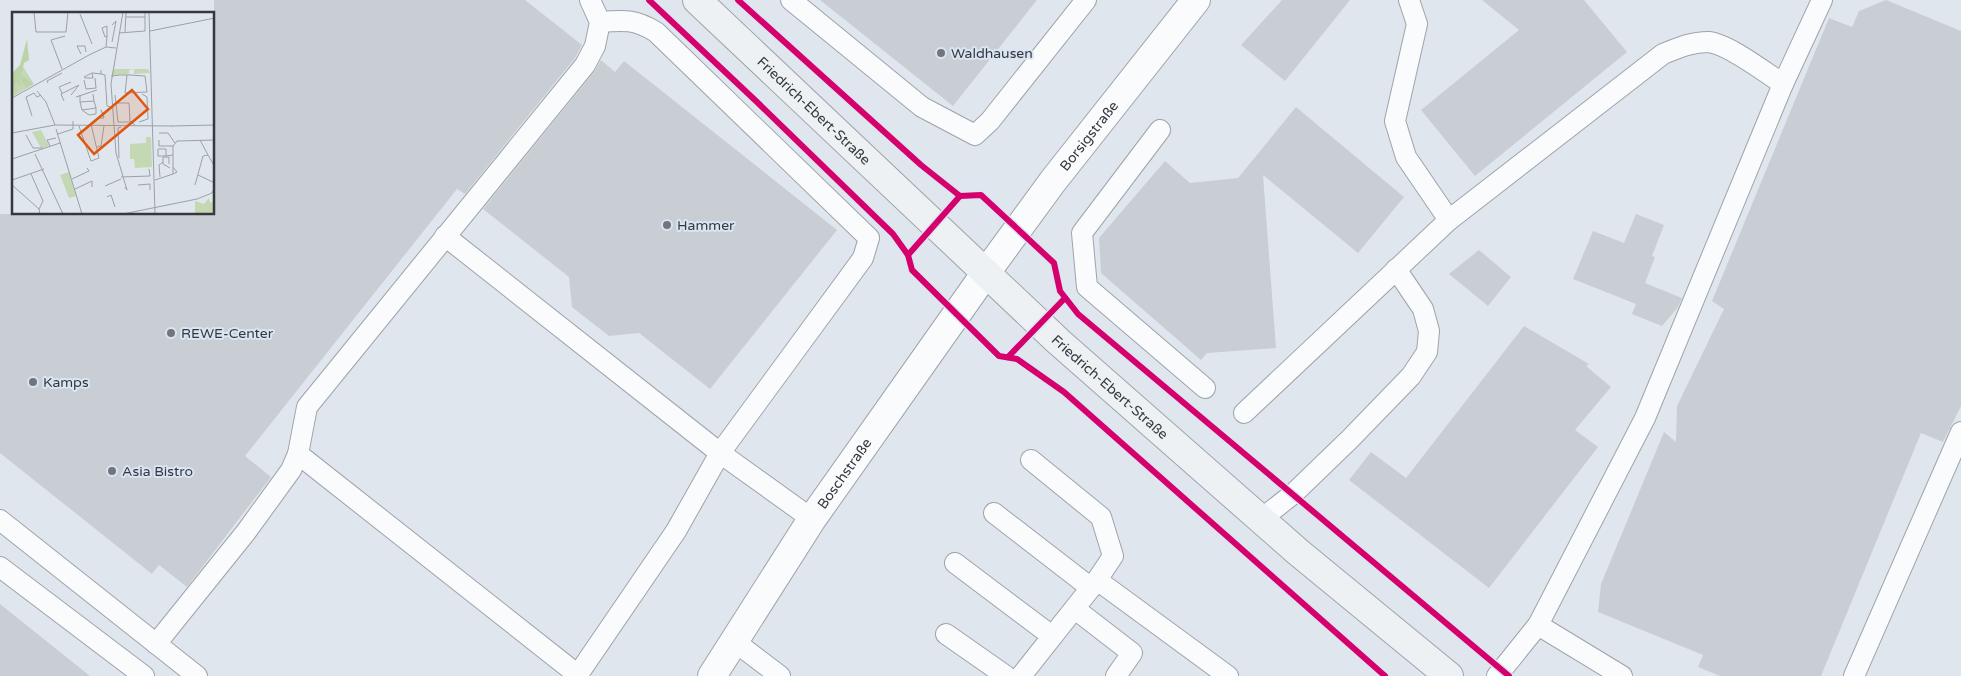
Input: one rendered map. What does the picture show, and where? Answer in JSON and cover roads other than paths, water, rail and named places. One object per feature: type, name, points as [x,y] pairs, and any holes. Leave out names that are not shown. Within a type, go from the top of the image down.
[{"type":"main road","name":"Friedrich-Ebert-Straße","points":[[697,0],[1058,342],[1260,520],[1449,676]]},
{"type":"street","name":"Borsigstraße","points":[[985,274],[1053,182],[1196,0]]},
{"type":"street","name":"Boschstraße","points":[[716,674],[734,641],[812,519],[985,274]]},
{"type":"lane","points":[[156,644],[246,532],[291,470],[298,454],[307,407],[585,65],[595,46],[600,22],[590,0]]},
{"type":"lane","points":[[792,0],[922,107],[975,136],[990,121],[1086,0]]},
{"type":"lane","points":[[1410,0],[1416,24],[1395,121],[1406,157],[1450,220]]},
{"type":"lane","points":[[1497,676],[1538,625],[1645,418],[1783,84],[1822,0]]},
{"type":"lane","points":[[298,454],[577,676],[676,531],[720,453],[863,258],[869,238],[656,32],[641,22],[624,20],[600,22]]},
{"type":"lane","points":[[1244,413],[1450,220],[1663,54],[1686,44],[1710,42],[1735,53],[1783,84]]},
{"type":"lane","points":[[1160,130],[1082,233],[1087,287],[1205,388]]},
{"type":"lane","points":[[445,236],[720,453],[812,519]]},
{"type":"lane","points":[[1260,520],[1293,494],[1350,439],[1412,376],[1427,352],[1429,331],[1423,309],[1396,269]]},
{"type":"lane","points":[[1854,676],[1961,432]]},
{"type":"lane","points":[[1021,676],[1094,584],[1113,556],[1101,517],[1031,460]]},
{"type":"lane","points":[[994,513],[1228,676]]},
{"type":"lane","points":[[0,520],[196,676]]},
{"type":"lane","points":[[955,563],[1052,636]]},
{"type":"lane","points":[[0,567],[144,676]]},
{"type":"lane","points":[[1075,608],[1132,653],[1116,676]]},
{"type":"lane","points":[[1538,625],[1622,676]]},
{"type":"lane","points":[[946,634],[1006,676]]},
{"type":"lane","points":[[734,641],[780,676]]},
{"type":"place","name":"Waldhausen","points":[[941,53]]},
{"type":"place","name":"Hammer","points":[[667,225]]},
{"type":"place","name":"REWE-Center","points":[[171,333]]},
{"type":"place","name":"Kamps","points":[[33,382]]},
{"type":"place","name":"Asia Bistro","points":[[112,471]]}]
